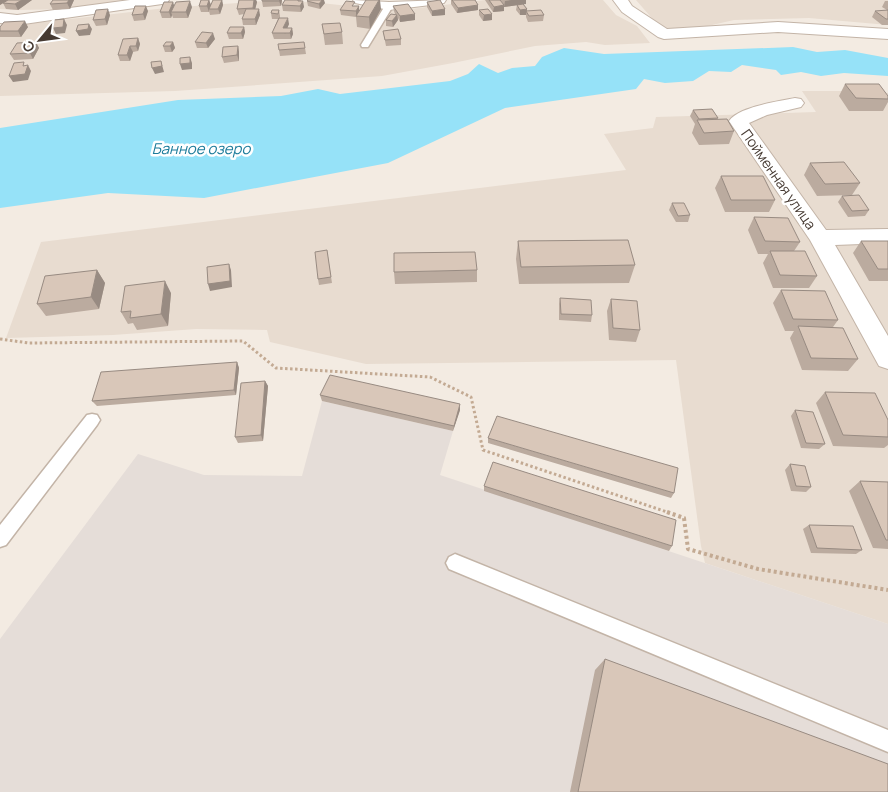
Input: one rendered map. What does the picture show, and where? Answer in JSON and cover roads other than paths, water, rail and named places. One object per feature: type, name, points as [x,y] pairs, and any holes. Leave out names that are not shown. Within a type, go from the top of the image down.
[{"type":"street","points":[[0,18],[17,20],[162,0]]},
{"type":"street","points":[[360,0],[389,6],[439,0]]},
{"type":"street","points":[[620,0],[626,9],[664,34],[778,26],[888,34]]},
{"type":"street","name":"Пойменная улица","points":[[795,103],[761,110],[738,121],[820,238],[888,360]]},
{"type":"street","name":"Пойменная улица","points":[[820,238],[888,236]]},
{"type":"lane","points":[[365,46],[389,6]]},
{"type":"lane","points":[[0,539],[92,420]]},
{"type":"lane","points":[[456,564],[888,741]]},
{"type":"water","name":"Банное озеро","points":[[793,47],[817,52],[845,50],[888,58],[888,76],[844,73],[821,76],[801,72],[781,75],[776,70],[742,65],[731,72],[709,71],[693,81],[665,83],[644,79],[636,89],[505,108],[388,163],[204,198],[108,193],[0,208],[0,128],[178,100],[281,96],[318,89],[340,94],[450,81],[468,74],[479,64],[498,73],[512,68],[535,66],[542,57],[564,48],[604,54]]}]
